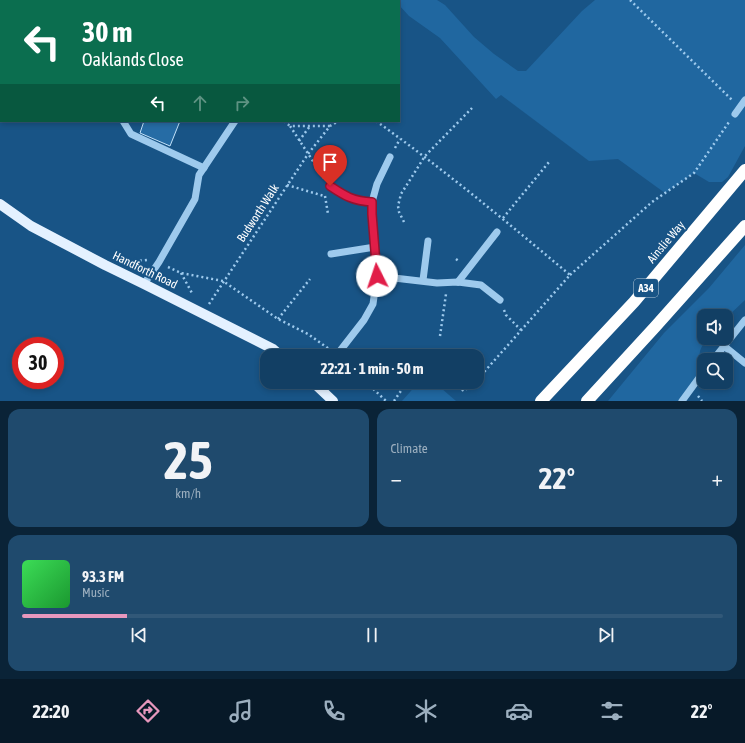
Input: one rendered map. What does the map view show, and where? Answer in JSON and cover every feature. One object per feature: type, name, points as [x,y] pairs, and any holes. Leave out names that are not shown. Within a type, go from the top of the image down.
[{"type":"highway","name":"Ainslie Way","points":[[541,401],[634,302],[745,170]]},
{"type":"highway","name":"A34","points":[[587,401],[745,226]]},
{"type":"main road","name":"Handforth Road","points":[[0,204],[31,226],[271,349]]},
{"type":"main road","points":[[320,389],[332,401]]},
{"type":"street","points":[[735,114],[745,100]]},
{"type":"street","points":[[124,122],[131,134],[204,168]]},
{"type":"street","points":[[144,284],[196,200],[199,175],[233,122]]},
{"type":"street","points":[[341,349],[364,320],[373,304],[377,276],[372,202],[377,184],[390,157]]},
{"type":"street","points":[[330,186],[344,196],[357,201],[372,202]]},
{"type":"street","points":[[458,282],[497,232]]},
{"type":"street","points":[[423,280],[428,241]]},
{"type":"street","points":[[331,254],[375,247]]},
{"type":"street","points":[[377,276],[423,280],[437,283],[458,282],[481,285],[500,300]]},
{"type":"street","points":[[718,353],[745,320]]},
{"type":"street","points":[[724,346],[745,363]]},
{"type":"street","points":[[682,401],[697,381]]},
{"type":"path","points":[[630,0],[740,107]]},
{"type":"path","points":[[404,222],[398,206],[401,194],[425,156],[472,108]]},
{"type":"path","points":[[570,276],[652,202],[694,173],[735,114]]},
{"type":"path","points":[[285,122],[290,126],[330,186],[324,196],[328,214]]},
{"type":"path","name":"Budworth Walk","points":[[203,314],[308,154],[330,126],[337,122]]},
{"type":"path","name":"Budworth Walk","points":[[290,126],[330,126]]},
{"type":"path","points":[[299,141],[310,126]]},
{"type":"path","points":[[503,218],[549,162]]},
{"type":"path","points":[[287,185],[324,196]]},
{"type":"path","points":[[278,319],[310,279]]},
{"type":"path","points":[[224,281],[278,319],[308,334],[328,349]]},
{"type":"path","points":[[440,336],[446,282]]},
{"type":"path","points":[[500,300],[506,314],[521,330]]},
{"type":"path","points":[[373,389],[386,401]]},
{"type":"path","points":[[394,401],[402,389]]},
{"type":"shaded area","points":[[400,0],[437,0],[445,5],[474,37],[494,54],[518,71],[526,71],[582,11],[595,0],[745,0],[745,146],[728,177],[722,182],[709,182],[694,173],[665,193],[618,159],[589,161],[501,95],[496,99],[440,38],[409,16],[400,6]]},
{"type":"shaded area","points":[[745,245],[745,300],[733,311],[733,309],[697,309],[697,345],[703,345],[700,353],[697,353],[697,381],[682,401],[608,401],[664,333],[709,288]]},
{"type":"shaded area","points":[[413,389],[442,389],[456,401],[402,401]]},
{"type":"building","points":[[144,122],[180,122],[170,146],[140,133]]},
{"type":"route","points":[[330,186],[344,196],[357,201],[372,202],[377,276]]}]
